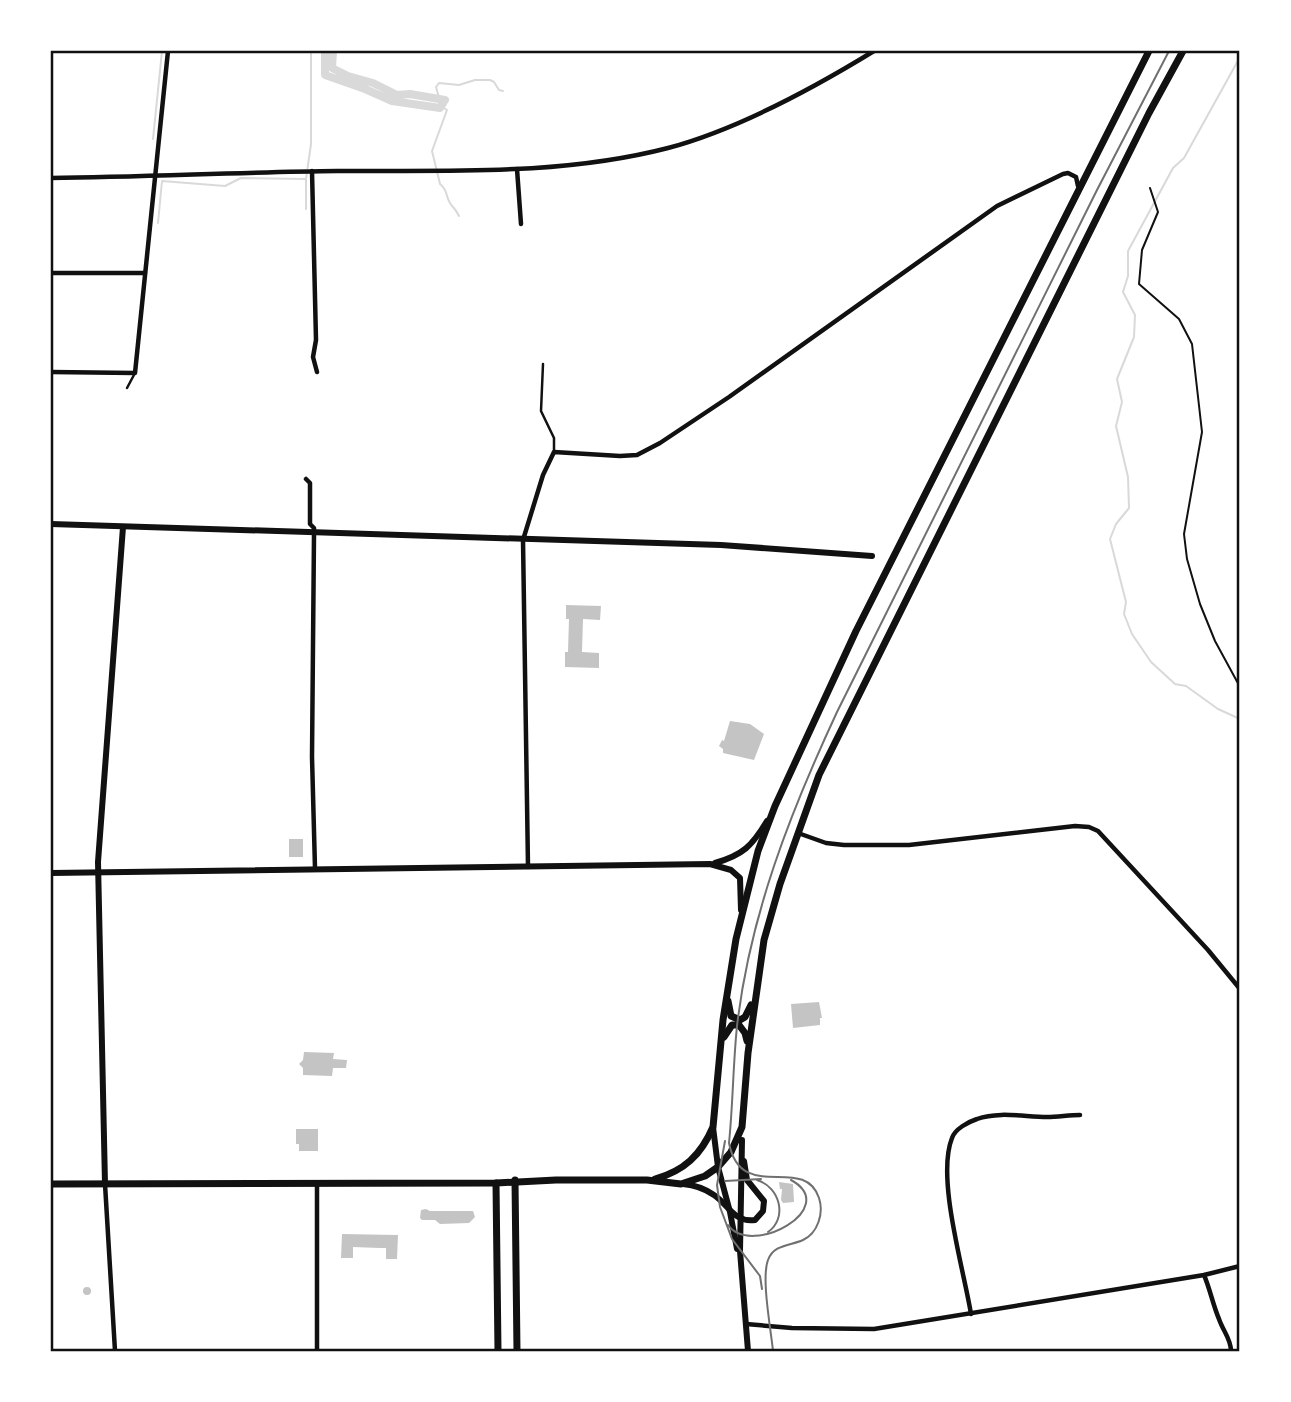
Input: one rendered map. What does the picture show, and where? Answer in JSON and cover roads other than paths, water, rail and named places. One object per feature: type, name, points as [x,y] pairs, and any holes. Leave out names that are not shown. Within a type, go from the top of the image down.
[{"type":"main road","points":[[647,1180],[666,1176],[685,1167],[700,1152],[713,1127],[727,994],[741,919],[758,851],[775,806],[856,631],[1149,51]]},
{"type":"main road","points":[[51,1184],[647,1180],[681,1184],[698,1179],[718,1167],[731,1152],[742,1127],[748,1052],[764,940],[797,833],[825,764],[1136,137],[1183,51]]},
{"type":"main road","points":[[727,994],[731,1016],[740,1020],[748,1013],[755,998]]},
{"type":"main road","points":[[720,1048],[730,1027],[739,1025],[745,1033],[748,1052]]},
{"type":"main road","points":[[514,1180],[517,1351]]},
{"type":"main road","points":[[496,1183],[498,1351]]},
{"type":"street","points":[[51,372],[135,373],[168,51]]},
{"type":"street","points":[[51,178],[517,169],[574,165],[666,148],[723,129],[788,98],[874,51]]},
{"type":"street","points":[[517,169],[521,224]]},
{"type":"street","points":[[312,171],[317,340],[313,357],[317,372]]},
{"type":"street","points":[[528,867],[523,540],[554,452],[637,455],[660,443],[729,397],[997,206],[1068,173],[1078,180],[1077,190]]},
{"type":"street","points":[[51,273],[145,273]]},
{"type":"street","points":[[306,479],[310,483],[310,523],[314,528],[315,686],[312,757],[315,868]]},
{"type":"street","points":[[51,524],[721,545],[872,556]]},
{"type":"street","points":[[115,1351],[105,1184],[99,872],[105,753],[123,527]]},
{"type":"street","points":[[51,873],[710,864],[734,857],[750,846],[775,806]]},
{"type":"street","points":[[797,833],[825,843],[909,845],[1075,826],[1089,827],[1098,831],[1208,950],[1240,989]]},
{"type":"street","points":[[710,864],[731,870],[740,878],[741,919]]},
{"type":"street","points":[[971,1314],[951,1212],[947,1170],[951,1138],[956,1130],[978,1118],[1003,1115],[1080,1115]]},
{"type":"street","points":[[713,1127],[718,1167],[741,1265]]},
{"type":"street","points":[[742,1127],[741,1265],[748,1351]]},
{"type":"street","points":[[681,1184],[698,1186],[712,1193],[730,1212],[740,1218],[755,1220],[765,1206],[761,1196],[746,1177],[742,1140]]},
{"type":"street","points":[[317,1184],[317,1351]]},
{"type":"street","points":[[746,1324],[792,1328],[874,1329],[1204,1275],[1240,1266]]},
{"type":"street","points":[[1204,1275],[1218,1318],[1231,1342],[1231,1351]]},
{"type":"lane","points":[[543,364],[541,411],[554,438],[554,452]]},
{"type":"lane","points":[[127,388],[135,373]]},
{"type":"waterway","points":[[153,139],[162,51]]},
{"type":"waterway","points":[[158,223],[162,181],[225,186],[241,178],[306,179],[311,144],[311,51]]},
{"type":"waterway","points":[[325,51],[325,75],[392,101],[440,108],[445,100],[410,94],[397,95],[373,83],[348,76],[332,68],[333,51]]},
{"type":"waterway","points":[[1240,57],[1184,158],[1173,168],[1128,251],[1128,276],[1123,292],[1135,315],[1134,337],[1117,379],[1122,402],[1116,426],[1128,477],[1129,508],[1116,524],[1110,539],[1126,602],[1124,614],[1132,634],[1151,662],[1175,684],[1186,686],[1218,709],[1240,719]]},
{"type":"waterway","points":[[439,98],[436,87],[439,83],[459,85],[475,80],[490,80],[503,91]]},
{"type":"waterway","points":[[441,106],[447,110],[432,151],[440,184],[459,216]]},
{"type":"waterway","points":[[306,179],[306,209]]},
{"type":"tram line","points":[[773,1351],[766,1291],[768,1260],[778,1248],[798,1242],[813,1233],[821,1210],[819,1198],[811,1185],[800,1179],[759,1176],[746,1171],[736,1161],[729,1143],[737,1026],[751,944],[762,904],[788,826],[837,712],[1169,51]]},
{"type":"tram line","points":[[725,1141],[717,1185],[720,1207],[732,1239],[760,1276],[762,1289]]},
{"type":"tram line","points":[[725,1181],[761,1179]]},
{"type":"tram line","points":[[757,1180],[771,1189],[779,1203],[778,1219],[768,1232]]},
{"type":"tram line","points":[[728,1225],[739,1234],[755,1236],[771,1233],[787,1225],[800,1215],[806,1203],[804,1191],[791,1180]]}]
